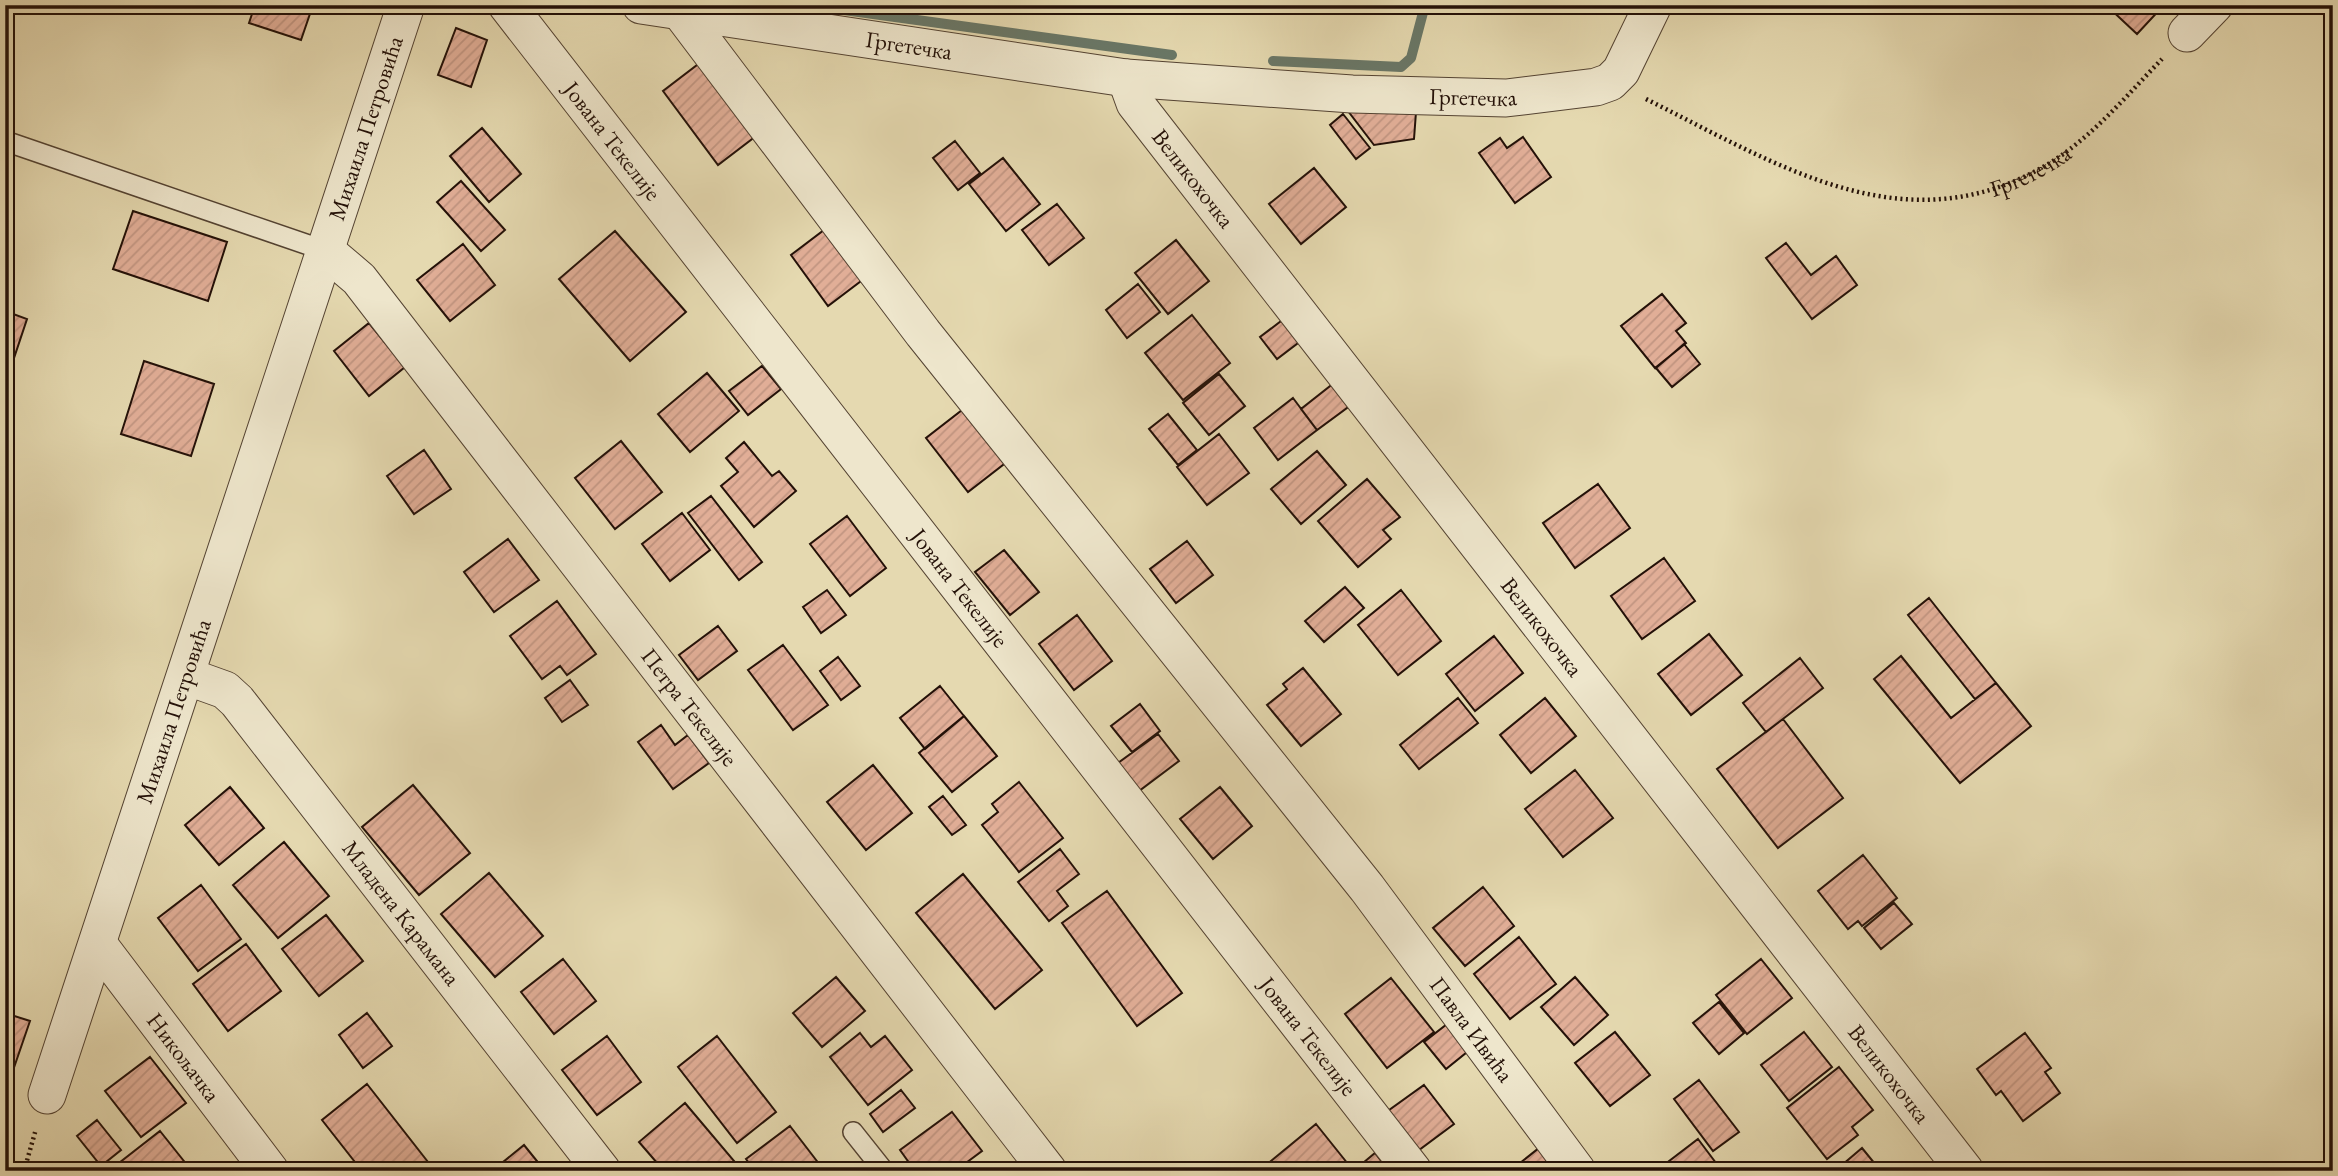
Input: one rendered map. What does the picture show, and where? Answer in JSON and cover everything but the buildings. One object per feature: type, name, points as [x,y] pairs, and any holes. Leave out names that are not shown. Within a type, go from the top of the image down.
[{"type":"street","name":"Михаила Петровића","points":[[47,1095],[406,5]]},
{"type":"street","name":"Јована Текелије","points":[[507,5],[1413,1171]]},
{"type":"street","name":"Гргетечка","points":[[641,5],[1126,78],[1352,94],[1506,97],[1596,87],[1610,82]]},
{"type":"street","points":[[1610,82],[1621,71],[1653,5]]},
{"type":"street","points":[[2187,33],[2214,5]]},
{"type":"street","name":"Павла Ивића","points":[[680,11],[923,333],[1367,888],[1577,1171]]},
{"type":"street","name":"Великохочка","points":[[1126,78],[1135,103],[1965,1171]]},
{"type":"street","name":"Петра Текелије","points":[[326,251],[359,279],[1048,1171]]},
{"type":"street","name":"Младена Карамана","points":[[186,676],[225,690],[237,701],[602,1171]]},
{"type":"street","name":"Никољачка","points":[[97,944],[270,1171]]},
{"type":"lane","name":"Михаила Петровића","points":[[5,141],[326,251]]},
{"type":"lane","points":[[853,1132],[884,1171]]},
{"type":"path","name":"Гргетечка","points":[[1610,82],[1771,161],[1860,194],[1905,201],[1972,197],[2017,181],[2055,160],[2094,130],[2187,33]]},
{"type":"path","points":[[24,1171],[47,1095]]},
{"type":"waterway","points":[[1273,61],[1401,67],[1411,58],[1425,5]]},
{"type":"waterway","points":[[844,10],[1172,55]]}]
